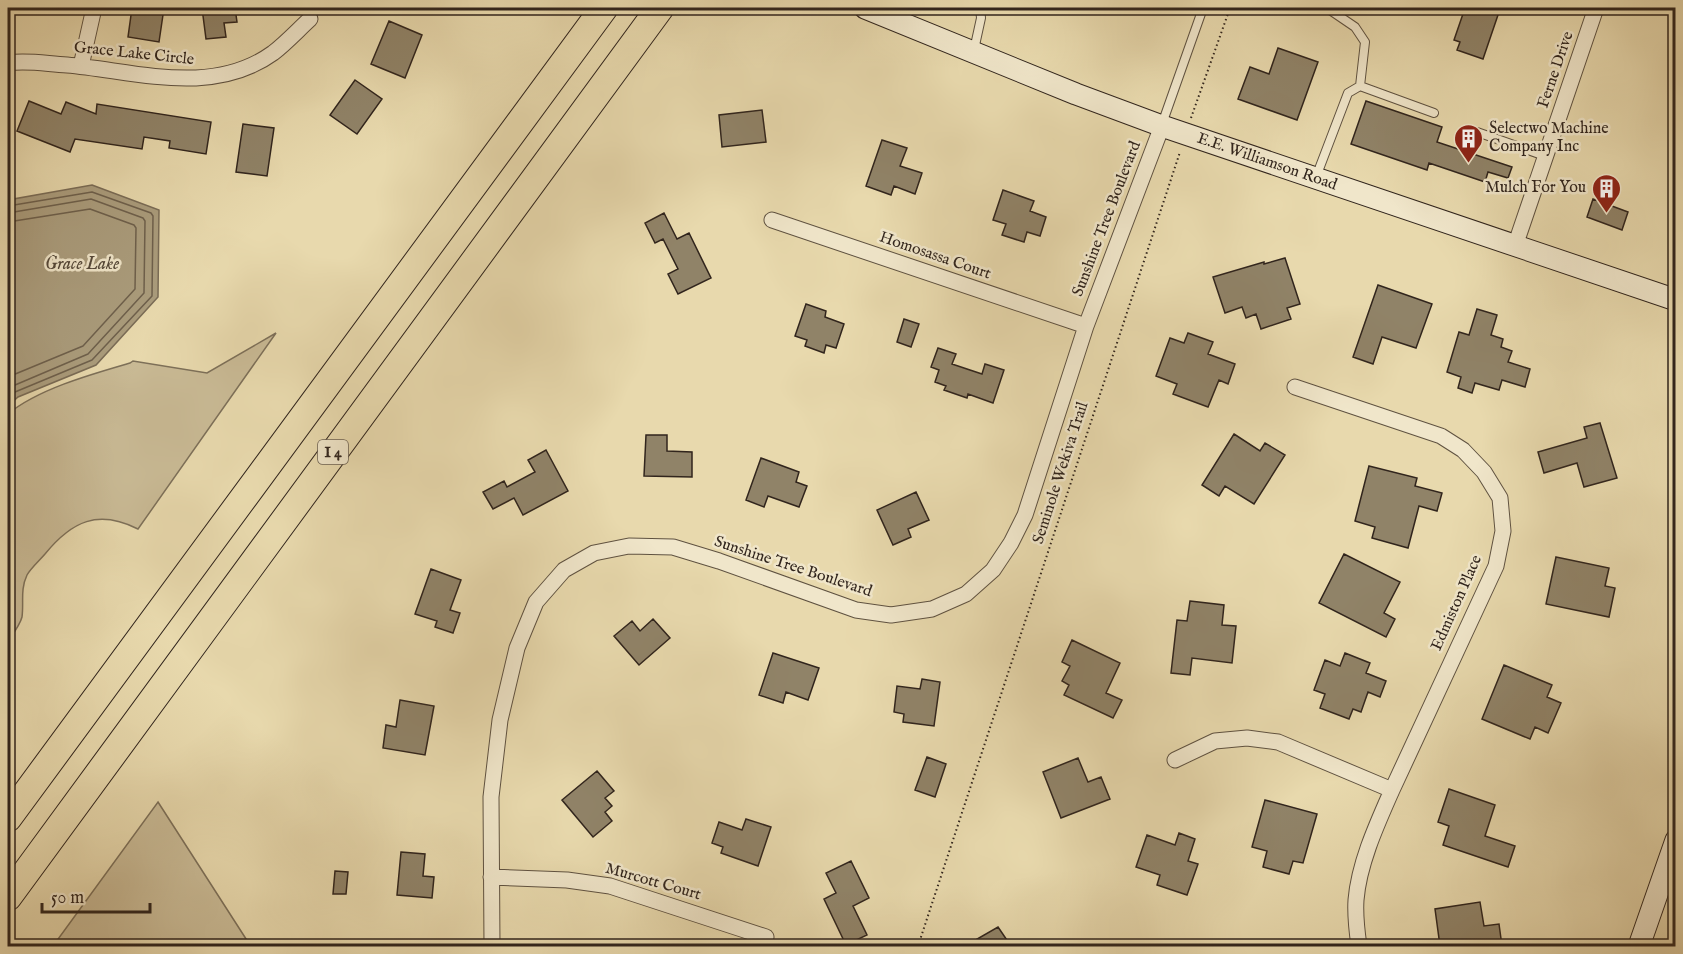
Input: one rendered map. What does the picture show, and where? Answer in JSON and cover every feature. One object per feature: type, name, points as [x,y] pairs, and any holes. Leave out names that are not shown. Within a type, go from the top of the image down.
[{"type":"highway","points":[[8,818],[604,8]]},
{"type":"highway","name":"I 4","points":[[8,897],[660,8]]},
{"type":"street","points":[[81,66],[94,8]]},
{"type":"street","name":"E.E. Williamson Road","points":[[865,8],[1076,94],[1162,126],[1676,300]]},
{"type":"street","name":"Ferne Drive","points":[[1515,246],[1596,8]]},
{"type":"street","name":"Grace Lake Circle","points":[[8,63],[18,61],[81,66],[185,79],[220,77],[251,66],[273,53],[310,19]]},
{"type":"street","name":"Sunshine Tree Boulevard","points":[[492,946],[491,797],[500,720],[517,648],[536,602],[564,570],[594,553],[629,546],[673,548],[719,561],[856,610],[891,615],[932,609],[966,594],[993,570],[1011,543],[1024,515],[1086,326],[1162,126]]},
{"type":"street","name":"Homosassa Court","points":[[772,220],[1086,326]]},
{"type":"street","name":"Edmiston Place","points":[[1295,387],[1441,435],[1463,450],[1484,472],[1500,498],[1503,531],[1496,566],[1392,790],[1363,868],[1356,901],[1359,946]]},
{"type":"street","points":[[1175,760],[1215,741],[1257,739],[1278,742],[1392,790]]},
{"type":"street","points":[[1639,946],[1676,840]]},
{"type":"street","name":"Murcott Court","points":[[491,877],[567,880],[610,886],[766,937]]},
{"type":"lane","points":[[974,52],[981,18],[980,8]]},
{"type":"lane","points":[[1102,8],[1113,10],[1118,8]]},
{"type":"lane","points":[[1162,126],[1203,8]]},
{"type":"lane","points":[[1311,8],[1330,10],[1355,27],[1365,42],[1360,86]]},
{"type":"lane","points":[[1360,86],[1434,113]]},
{"type":"lane","points":[[1316,178],[1348,93],[1360,86]]},
{"type":"lane","points":[[1477,132],[1545,156]]},
{"type":"path","name":"Seminole Wekiva Trail","points":[[918,946],[1186,134],[1230,8]]},
{"type":"shaded area","points":[[276,333],[138,529],[110,520],[98,519],[87,522],[65,533],[33,567],[27,575],[24,586],[21,620],[8,641],[8,414],[34,397],[50,390],[133,361],[207,373]]},
{"type":"shaded area","points":[[158,802],[248,942],[247,946],[53,946]]},
{"type":"water","name":"Grace Lake","points":[[92,185],[159,210],[158,297],[96,365],[18,397],[8,406],[8,200]]},
{"type":"building","points":[[132,8],[164,8],[159,42],[128,37]]},
{"type":"building","points":[[202,8],[235,8],[237,22],[224,23],[226,37],[206,39]]},
{"type":"building","points":[[1465,8],[1485,8],[1499,12],[1483,59],[1457,50],[1460,42],[1454,40]]},
{"type":"building","points":[[389,21],[422,35],[405,78],[371,64]]},
{"type":"building","points":[[1278,48],[1318,62],[1297,120],[1238,99],[1250,67],[1269,74]]},
{"type":"building","points":[[355,80],[382,99],[357,134],[330,115]]},
{"type":"building","points":[[29,101],[61,114],[66,102],[96,114],[97,104],[211,122],[206,154],[169,148],[170,141],[144,137],[142,149],[75,139],[70,152],[17,131]]},
{"type":"building","points":[[1366,101],[1442,127],[1437,142],[1512,167],[1508,178],[1488,172],[1485,182],[1429,163],[1427,170],[1351,144]]},
{"type":"building","points":[[762,110],[766,142],[722,147],[719,115]]},
{"type":"building","points":[[243,124],[274,128],[267,176],[236,172]]},
{"type":"building","points":[[882,140],[907,148],[900,166],[922,173],[915,194],[894,186],[891,195],[866,186]]},
{"type":"building","points":[[1003,190],[1034,201],[1030,211],[1046,217],[1040,236],[1027,232],[1024,242],[1002,235],[1006,224],[993,220]]},
{"type":"building","name":"Mulch For You","points":[[1593,199],[1628,212],[1622,230],[1587,217]]},
{"type":"building","points":[[664,213],[677,239],[689,233],[711,278],[678,294],[668,274],[678,269],[663,239],[655,243],[645,223]]},
{"type":"building","points":[[1285,258],[1300,304],[1287,308],[1291,319],[1261,329],[1256,314],[1246,318],[1242,307],[1225,313],[1213,277]]},
{"type":"building","points":[[1378,285],[1432,304],[1416,348],[1382,337],[1373,364],[1353,357]]},
{"type":"building","points":[[806,304],[826,311],[825,317],[844,324],[836,348],[826,345],[824,353],[805,346],[807,340],[795,336]]},
{"type":"building","points":[[1477,309],[1497,315],[1491,335],[1503,339],[1501,347],[1512,351],[1508,362],[1530,369],[1525,387],[1502,380],[1499,390],[1475,383],[1472,393],[1458,388],[1461,377],[1447,372],[1459,332],[1469,335]]},
{"type":"building","points":[[904,319],[919,324],[911,347],[897,342]]},
{"type":"building","points":[[1188,333],[1213,342],[1208,354],[1235,364],[1228,384],[1219,380],[1208,407],[1173,394],[1177,384],[1156,376],[1170,338],[1184,343]]},
{"type":"building","points":[[938,348],[956,354],[952,364],[982,374],[985,364],[1004,370],[993,403],[968,394],[967,398],[944,390],[946,386],[935,382],[939,370],[931,367]]},
{"type":"building","points":[[1600,423],[1617,478],[1584,487],[1577,463],[1544,473],[1538,452],[1587,438],[1584,427]]},
{"type":"building","points":[[1234,434],[1260,451],[1265,443],[1285,455],[1254,504],[1225,486],[1219,496],[1202,485]]},
{"type":"building","points":[[646,435],[667,435],[667,451],[692,452],[692,477],[644,476]]},
{"type":"building","points":[[546,450],[568,491],[523,515],[514,498],[493,509],[483,492],[504,481],[507,487],[535,472],[528,460]]},
{"type":"building","points":[[761,458],[799,472],[796,482],[807,486],[799,507],[768,496],[764,507],[746,500]]},
{"type":"building","points":[[1369,466],[1417,478],[1415,486],[1442,493],[1437,511],[1419,506],[1408,548],[1372,538],[1375,527],[1355,521]]},
{"type":"building","points":[[916,492],[929,520],[908,529],[911,537],[893,545],[877,510]]},
{"type":"building","points":[[1344,554],[1400,582],[1384,613],[1395,619],[1386,637],[1319,603]]},
{"type":"building","points":[[1556,557],[1609,568],[1605,586],[1615,588],[1609,617],[1546,604]]},
{"type":"building","points":[[431,569],[461,580],[450,610],[460,613],[453,633],[435,627],[437,621],[415,614]]},
{"type":"building","points":[[1190,601],[1224,605],[1222,625],[1236,626],[1232,663],[1192,658],[1190,675],[1171,673],[1177,620],[1187,621]]},
{"type":"building","points":[[653,619],[670,638],[639,665],[614,636],[632,621],[640,631]]},
{"type":"building","points":[[1072,640],[1120,663],[1106,693],[1122,700],[1113,718],[1064,695],[1069,685],[1062,681],[1070,666],[1062,662]]},
{"type":"building","points":[[773,653],[819,668],[808,700],[786,692],[783,703],[759,695]]},
{"type":"building","points":[[1345,653],[1370,663],[1366,673],[1386,681],[1380,697],[1368,692],[1361,712],[1353,709],[1349,719],[1320,708],[1325,694],[1314,690],[1325,660],[1340,666]]},
{"type":"building","points":[[1504,665],[1552,685],[1547,697],[1561,703],[1548,733],[1535,727],[1530,739],[1482,719]]},
{"type":"building","points":[[922,679],[940,682],[934,726],[903,722],[904,714],[894,712],[897,686],[920,689]]},
{"type":"building","points":[[400,700],[434,706],[425,755],[383,748],[386,725],[396,727]]},
{"type":"building","points":[[927,757],[946,764],[935,797],[915,790]]},
{"type":"building","points":[[1078,758],[1088,782],[1101,777],[1110,799],[1061,818],[1043,772]]},
{"type":"building","points":[[597,771],[614,791],[605,798],[612,806],[605,812],[612,821],[593,837],[562,800]]},
{"type":"building","points":[[1449,789],[1495,805],[1485,836],[1515,846],[1508,867],[1443,845],[1449,826],[1438,822]]},
{"type":"building","points":[[1265,800],[1317,814],[1303,863],[1293,861],[1289,874],[1263,867],[1267,851],[1252,847]]},
{"type":"building","points":[[746,819],[771,827],[758,866],[721,853],[723,847],[712,843],[719,822],[742,830]]},
{"type":"building","points":[[1179,833],[1195,839],[1188,861],[1198,864],[1187,895],[1157,885],[1160,875],[1136,867],[1147,835],[1175,845]]},
{"type":"building","points":[[401,852],[425,854],[423,876],[434,877],[432,898],[397,895]]},
{"type":"building","points":[[851,861],[869,898],[853,906],[867,935],[846,945],[824,899],[836,893],[826,873]]},
{"type":"building","points":[[335,871],[348,872],[346,894],[333,894]]},
{"type":"building","points":[[1480,902],[1484,926],[1499,924],[1502,946],[1440,946],[1435,909]]},
{"type":"building","points":[[998,927],[1011,946],[965,946]]},
{"type":"place","name":"Selectwo Machine Company Inc","points":[[1468,164]]},
{"type":"place","name":"Mulch For You","points":[[1607,214]]}]
